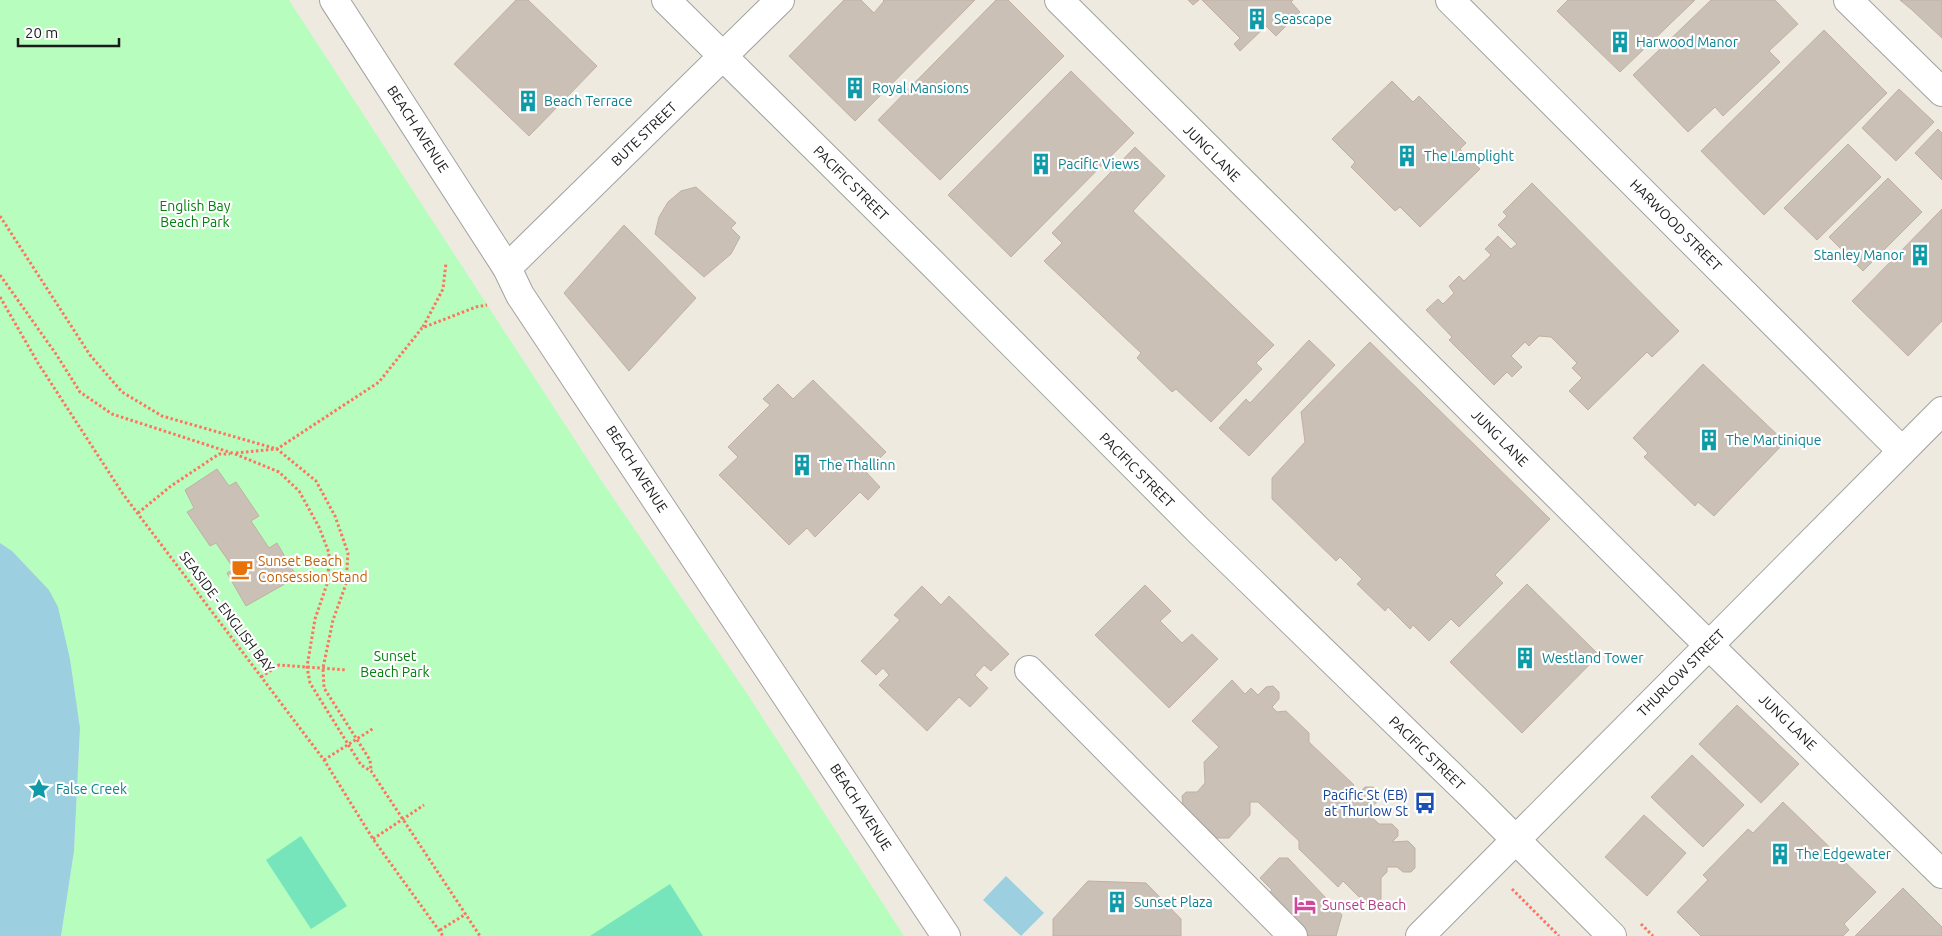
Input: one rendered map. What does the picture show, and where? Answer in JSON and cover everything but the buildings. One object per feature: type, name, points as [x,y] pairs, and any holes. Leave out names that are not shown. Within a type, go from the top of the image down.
[{"type":"street","name":"BEACH AVENUE","points":[[334,0],[507,268],[520,295],[946,936]]},
{"type":"street","name":"PACIFIC STREET","points":[[666,0],[933,264],[1198,531],[1612,936]]},
{"type":"street","name":"BUTE STREET","points":[[507,268],[780,0]]},
{"type":"street","name":"JUNG LANE","points":[[1059,0],[1708,645],[1942,874]]},
{"type":"street","name":"HARWOOD STREET","points":[[1450,0],[1902,451]]},
{"type":"street","points":[[1848,0],[1942,92]]},
{"type":"street","name":"THURLOW STREET","points":[[1420,936],[1942,411]]},
{"type":"street","points":[[1029,670],[1293,936]]},
{"type":"path","points":[[0,216],[90,355],[122,392],[162,416],[277,449],[316,481],[334,516],[348,553],[346,584],[334,620],[323,668],[324,688],[370,760],[371,771]]},
{"type":"path","points":[[138,513],[171,486],[219,454],[277,449],[379,382],[422,328],[443,289],[446,263]]},
{"type":"path","points":[[0,275],[56,354],[80,392],[112,414],[235,454],[279,472],[298,491],[319,527],[329,553],[328,580],[315,619],[307,667],[312,688],[361,765],[371,771],[480,936]]},
{"type":"path","name":"SEASIDE - ENGLISH BAY","points":[[0,297],[38,363],[138,513],[324,760],[373,839],[443,936]]},
{"type":"path","points":[[422,328],[476,306],[487,305]]},
{"type":"path","points":[[262,677],[280,665],[347,670]]},
{"type":"path","points":[[324,760],[374,728]]},
{"type":"path","points":[[373,839],[424,805]]},
{"type":"path","points":[[1514,892],[1559,936]]},
{"type":"path","points":[[440,930],[466,914]]},
{"type":"green space","name":"Sunset Beach Park","points":[[0,0],[289,0],[603,483],[746,692],[904,936],[61,936],[74,851],[80,728],[70,659],[49,590],[12,551],[0,543]]},
{"type":"green space","points":[[301,836],[347,906],[311,929],[266,860]]},
{"type":"green space","points":[[670,884],[703,936],[590,936]]},
{"type":"water","name":"False Creek","points":[[0,543],[12,551],[49,590],[58,607],[70,659],[80,728],[74,851],[61,936],[0,936]]},
{"type":"water","points":[[1006,876],[1044,913],[1021,936],[983,900]]},
{"type":"place","name":"Seascape","points":[[1257,19]]},
{"type":"place","name":"Harwood Manor","points":[[1620,42]]},
{"type":"place","name":"Royal Mansions","points":[[855,88]]},
{"type":"place","name":"Beach Terrace","points":[[528,101]]},
{"type":"place","name":"The Lamplight","points":[[1407,156]]},
{"type":"place","name":"Pacific Views","points":[[1041,164]]},
{"type":"place","name":"Stanley Manor","points":[[1920,255]]},
{"type":"place","name":"The Martinique","points":[[1709,440]]},
{"type":"place","name":"The Thallinn","points":[[802,465]]},
{"type":"place","name":"Sunset Beach Consession Stand","points":[[242,569]]},
{"type":"place","name":"Westland Tower","points":[[1525,658]]},
{"type":"place","name":"False Creek","points":[[39,789]]},
{"type":"place","name":"Pacific St (EB) at Thurlow St","points":[[1425,803]]},
{"type":"place","name":"The Edgewater","points":[[1780,854]]},
{"type":"place","name":"Sunset Plaza","points":[[1117,902]]},
{"type":"place","name":"Sunset Beach","points":[[1305,905]]},
{"type":"park label","name":"English Bay Beach Park","points":[[195,214]]}]
